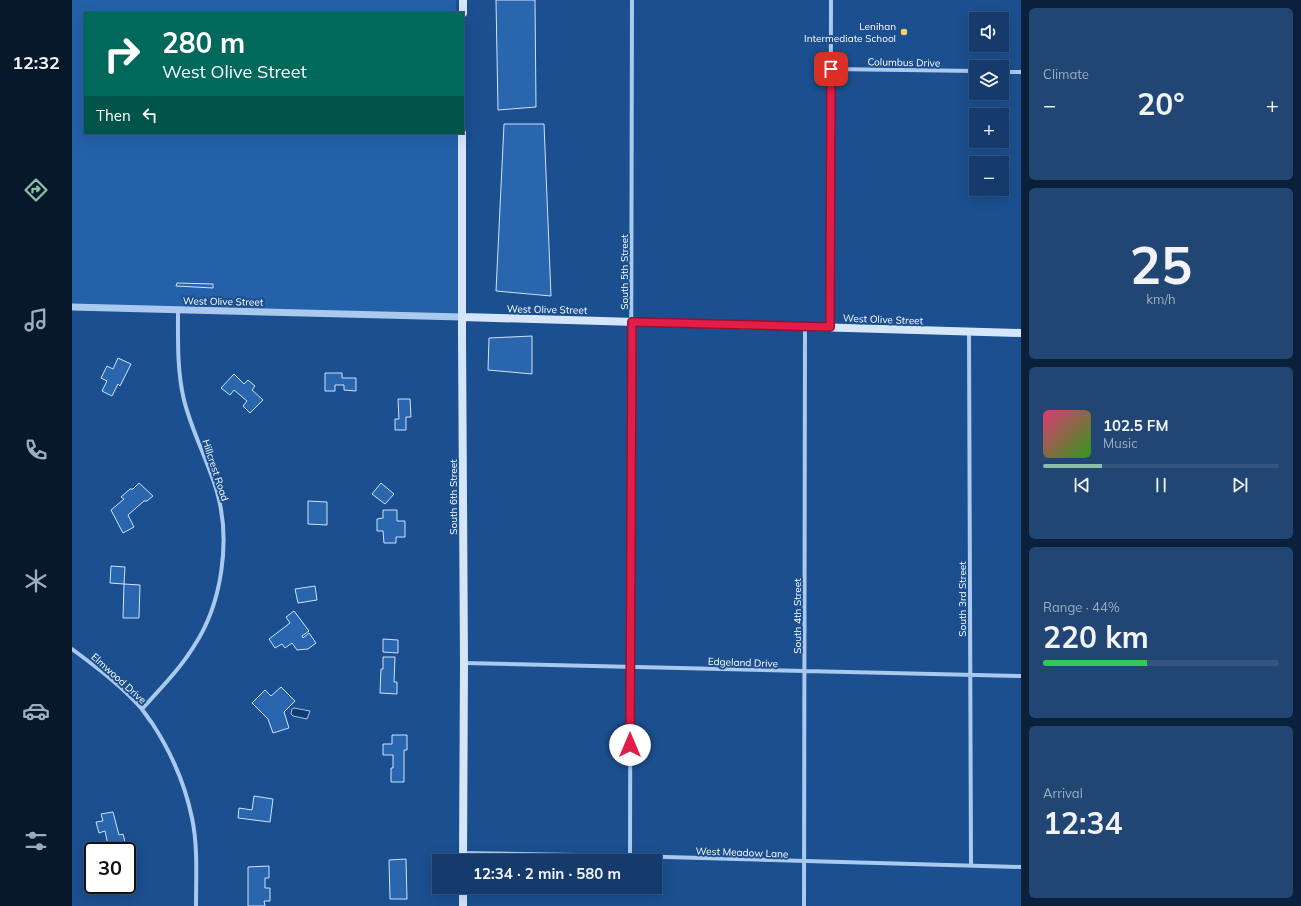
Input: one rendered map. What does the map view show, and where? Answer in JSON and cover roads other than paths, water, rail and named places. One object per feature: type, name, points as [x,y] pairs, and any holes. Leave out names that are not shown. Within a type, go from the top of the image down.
[{"type":"main road","points":[[463,0],[463,12]]},
{"type":"main road","name":"South 6th Street","points":[[462,134],[464,663],[463,854]]},
{"type":"main road","name":"West Olive Street","points":[[462,317],[1021,333]]},
{"type":"main road","points":[[463,894],[463,906]]},
{"type":"street","name":"South 5th Street","points":[[630,854],[632,0]]},
{"type":"street","points":[[830,327],[831,0]]},
{"type":"street","name":"Columbus Drive","points":[[831,69],[969,71]]},
{"type":"street","points":[[1009,72],[1021,72]]},
{"type":"street","name":"West Olive Street","points":[[72,307],[462,317]]},
{"type":"street","name":"Hillcrest Road","points":[[142,709],[176,672],[195,646],[206,625],[220,580],[223,542],[217,492],[184,402],[180,381],[178,310]]},
{"type":"street","name":"South 4th Street","points":[[804,906],[805,326]]},
{"type":"street","name":"South 3rd Street","points":[[969,331],[971,866]]},
{"type":"street","name":"Elmwood Drive","points":[[72,649],[102,671],[142,709],[163,740],[184,788],[192,819],[196,864],[196,906]]},
{"type":"street","name":"Edgeland Drive","points":[[464,663],[1021,676]]},
{"type":"street","name":"West Meadow Lane","points":[[662,857],[1021,867]]},
{"type":"place","name":"Lenihan Intermediate School","points":[[904,32]]}]
